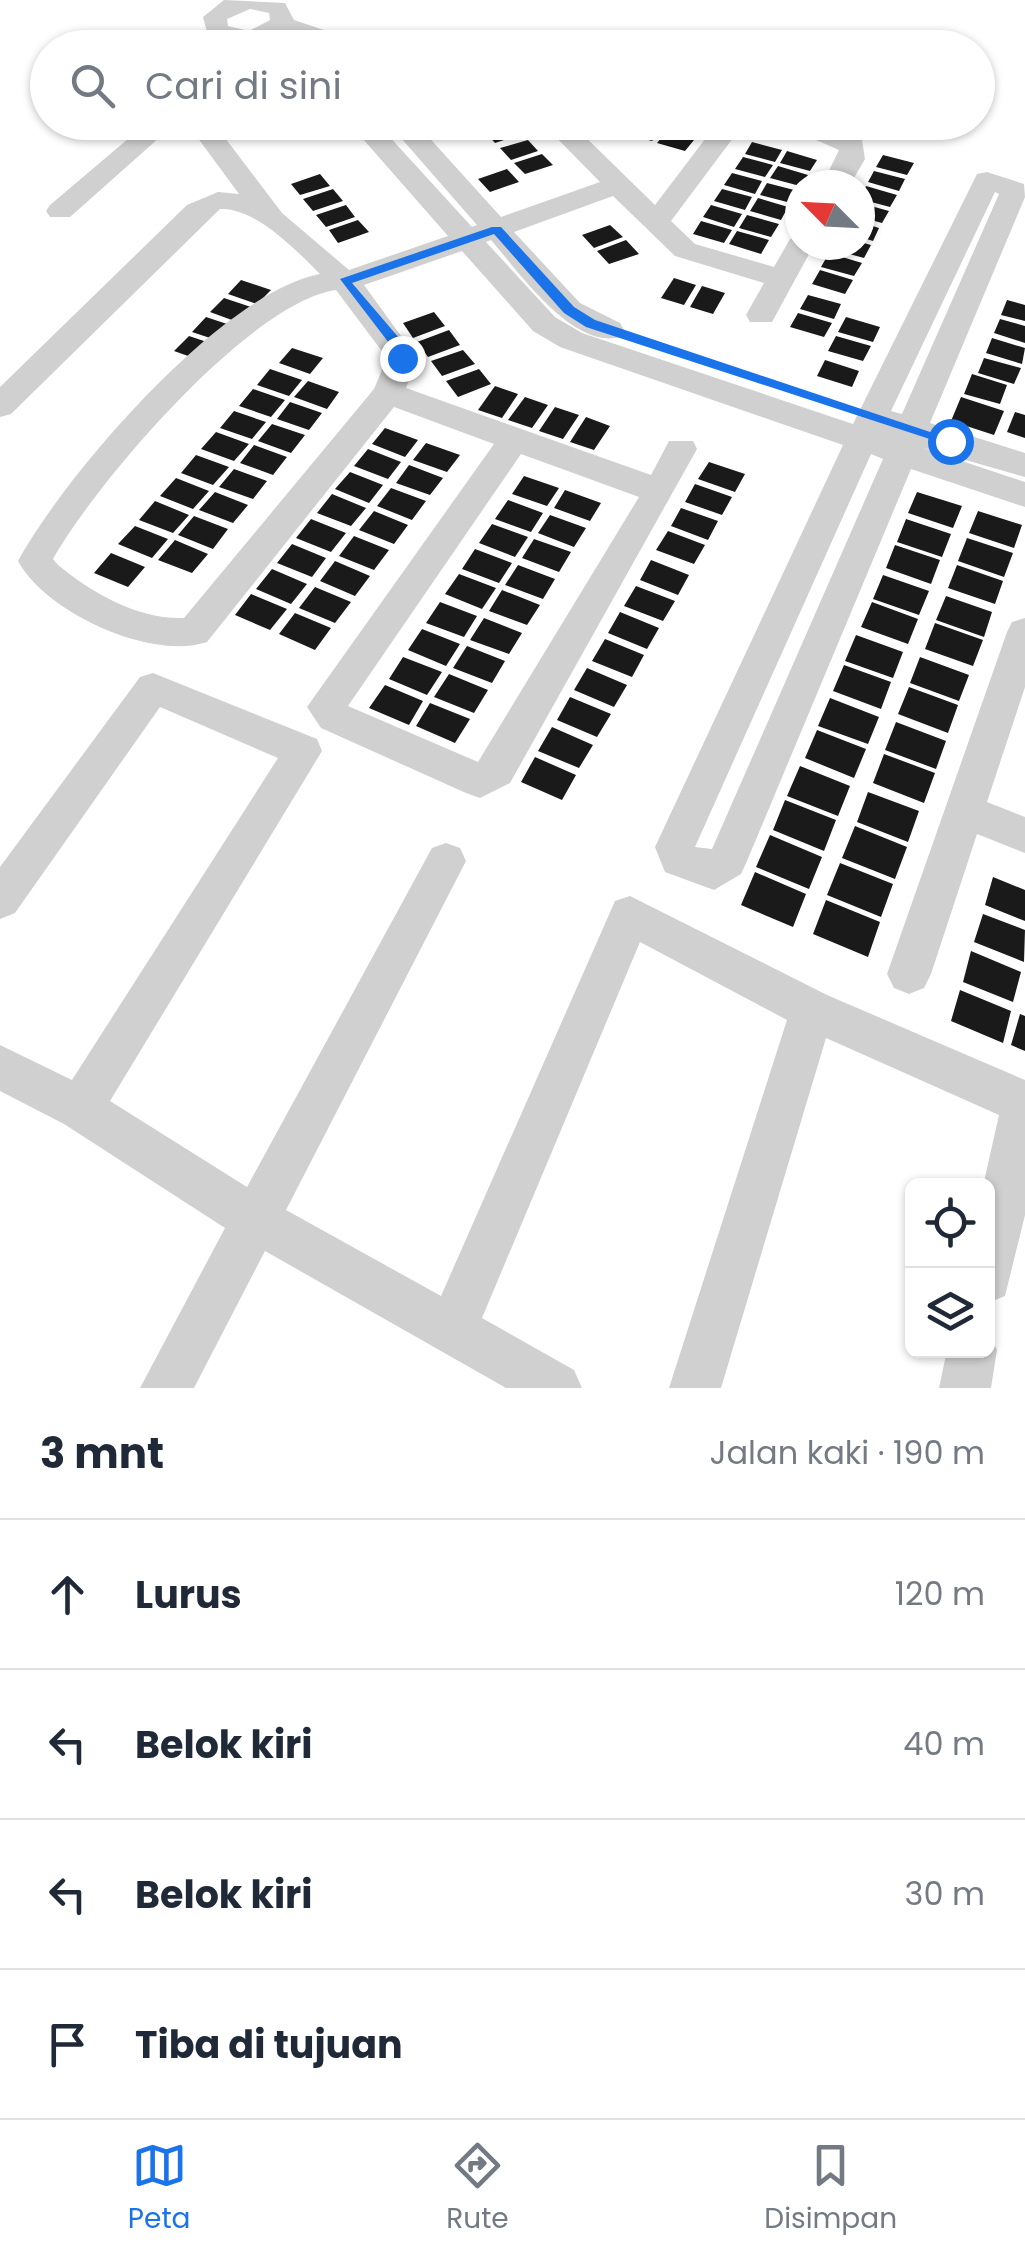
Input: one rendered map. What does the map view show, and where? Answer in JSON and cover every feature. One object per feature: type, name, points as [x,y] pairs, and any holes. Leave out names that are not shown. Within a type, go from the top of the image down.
[{"type":"street","points":[[195,0],[222,10],[213,24],[219,30]]},
{"type":"street","points":[[60,212],[143,140]]},
{"type":"street","points":[[213,140],[278,226]]},
{"type":"street","points":[[381,140],[474,225]]},
{"type":"street","points":[[413,140],[544,324],[571,340],[867,428],[1025,495]]},
{"type":"street","points":[[581,140],[610,178],[685,250],[780,278]]},
{"type":"street","points":[[654,223],[718,140]]},
{"type":"street","points":[[836,140],[852,146],[852,159],[845,170]]},
{"type":"street","points":[[0,406],[207,204],[224,199],[248,204],[278,226],[328,275],[394,341],[402,358],[388,393],[194,632],[156,632],[60,590],[43,577],[35,561],[50,528],[99,467],[261,313],[328,275],[610,178]]},
{"type":"street","points":[[982,182],[1011,186],[1014,190],[905,441],[727,861],[714,872],[679,859],[675,847],[982,182]]},
{"type":"street","points":[[761,315],[791,260]]},
{"type":"street","points":[[388,393],[659,491]]},
{"type":"street","points":[[513,440],[326,707],[334,718],[456,774],[480,781],[496,771],[681,449]]},
{"type":"street","points":[[905,441],[1025,464]]},
{"type":"street","points":[[909,974],[1025,632]]},
{"type":"street","points":[[0,900],[153,688],[303,751],[80,1108]]},
{"type":"street","points":[[964,811],[1025,835]]},
{"type":"street","points":[[166,1388],[446,861]]},
{"type":"street","points":[[452,1329],[630,915],[812,1010],[1024,1103],[990,1268]]},
{"type":"street","points":[[695,1388],[812,1010]]},
{"type":"street","points":[[0,1067],[80,1108],[253,1218],[556,1388]]},
{"type":"street","points":[[964,1388],[970,1358]]},
{"type":"building","points":[[528,140],[538,151],[511,160],[500,148]]},
{"type":"building","points":[[659,140],[694,140],[685,151],[657,143]]},
{"type":"building","points":[[752,142],[782,150],[775,162],[745,154]]},
{"type":"building","points":[[787,151],[817,160],[811,170],[780,163]]},
{"type":"building","points":[[542,154],[553,165],[525,174],[514,163]]},
{"type":"building","points":[[883,155],[914,163],[907,175],[876,167]]},
{"type":"building","points":[[743,157],[773,165],[765,177],[735,169]]},
{"type":"building","points":[[778,166],[791,170],[785,170],[785,182],[770,178]]},
{"type":"building","points":[[507,169],[519,182],[490,192],[478,179]]},
{"type":"building","points":[[875,171],[905,179],[899,191],[875,184]]},
{"type":"building","points":[[732,173],[762,181],[755,194],[724,185]]},
{"type":"building","points":[[320,174],[330,186],[300,195],[291,184]]},
{"type":"building","points":[[767,183],[785,188],[785,201],[760,195]]},
{"type":"building","points":[[333,189],[343,201],[313,211],[303,199]]},
{"type":"building","points":[[722,189],[752,197],[745,210],[714,201]]},
{"type":"building","points":[[875,189],[897,195],[890,207],[875,203]]},
{"type":"building","points":[[758,198],[785,206],[781,220],[750,211]]},
{"type":"building","points":[[346,205],[355,217],[326,227],[316,215]]},
{"type":"building","points":[[711,205],[742,214],[734,227],[703,217]]},
{"type":"building","points":[[875,207],[889,211],[882,223],[875,221]]},
{"type":"building","points":[[747,215],[779,224],[771,237],[739,228]]},
{"type":"building","points":[[358,220],[369,232],[338,243],[329,230]]},
{"type":"building","points":[[701,221],[732,230],[724,243],[693,234]]},
{"type":"building","points":[[610,225],[623,237],[594,248],[582,235]]},
{"type":"building","points":[[737,231],[769,240],[761,254],[729,244]]},
{"type":"building","points":[[626,240],[639,254],[609,264],[597,251]]},
{"type":"building","points":[[825,260],[862,263],[854,276],[821,267]]},
{"type":"building","points":[[820,270],[853,280],[845,294],[812,284]]},
{"type":"building","points":[[674,278],[696,285],[684,305],[661,298]]},
{"type":"building","points":[[241,280],[271,290],[257,304],[228,294]]},
{"type":"building","points":[[702,286],[725,293],[713,314],[690,307]]},
{"type":"building","points":[[808,295],[841,304],[834,319],[800,309]]},
{"type":"building","points":[[224,298],[254,308],[240,323],[210,312]]},
{"type":"building","points":[[1007,300],[1025,305],[1025,321],[1001,315]]},
{"type":"building","points":[[434,312],[445,326],[413,338],[403,323]]},
{"type":"building","points":[[798,313],[832,323],[824,337],[790,327]]},
{"type":"building","points":[[206,317],[236,327],[222,342],[192,332]]},
{"type":"building","points":[[846,317],[880,327],[873,342],[838,332]]},
{"type":"building","points":[[1000,319],[1025,326],[1025,343],[994,333]]},
{"type":"building","points":[[449,330],[460,345],[428,357],[417,342]]},
{"type":"building","points":[[189,336],[219,346],[205,362],[174,351]]},
{"type":"building","points":[[836,336],[871,346],[863,361],[828,351]]},
{"type":"building","points":[[992,338],[1025,348],[1022,364],[986,353]]},
{"type":"building","points":[[292,348],[323,358],[310,374],[279,363]]},
{"type":"building","points":[[463,350],[475,364],[442,376],[431,361]]},
{"type":"building","points":[[984,358],[1021,368],[1014,384],[978,373]]},
{"type":"building","points":[[825,360],[859,371],[852,387],[817,376]]},
{"type":"building","points":[[270,369],[302,380],[289,396],[257,385]]},
{"type":"building","points":[[479,369],[491,384],[458,397],[446,381]]},
{"type":"building","points":[[972,374],[1007,385],[1000,404],[964,394]]},
{"type":"building","points":[[308,381],[339,392],[327,409],[294,397]]},
{"type":"building","points":[[495,386],[518,394],[502,418],[478,410]]},
{"type":"building","points":[[253,389],[285,400],[271,417],[239,406]]},
{"type":"building","points":[[525,397],[548,405],[532,428],[508,420]]},
{"type":"building","points":[[961,397],[1004,411],[994,435],[951,421]]},
{"type":"building","points":[[290,402],[322,413],[309,430],[277,419]]},
{"type":"building","points":[[555,407],[579,415],[563,439],[539,431]]},
{"type":"building","points":[[234,411],[266,422],[252,439],[220,428]]},
{"type":"building","points":[[1015,412],[1025,415],[1025,438],[1007,432]]},
{"type":"building","points":[[586,417],[610,426],[594,450],[570,442]]},
{"type":"building","points":[[272,424],[305,435],[291,453],[258,441]]},
{"type":"building","points":[[385,428],[418,440],[405,457],[372,444]]},
{"type":"building","points":[[216,432],[249,444],[234,461],[201,449]]},
{"type":"building","points":[[426,443],[460,455],[447,472],[413,460]]},
{"type":"building","points":[[254,445],[287,457],[273,475],[240,463]]},
{"type":"building","points":[[368,449],[401,462],[388,479],[354,466]]},
{"type":"building","points":[[196,455],[229,467],[213,485],[181,473]]},
{"type":"building","points":[[709,462],[745,474],[735,492],[698,479]]},
{"type":"building","points":[[409,465],[443,478],[430,495],[396,483]]},
{"type":"building","points":[[234,469],[267,481],[253,499],[219,487]]},
{"type":"building","points":[[350,472],[383,485],[369,503],[335,489]]},
{"type":"building","points":[[524,476],[559,488],[547,506],[512,494]]},
{"type":"building","points":[[176,478],[209,491],[193,509],[160,496]]},
{"type":"building","points":[[695,484],[732,497],[722,515],[685,502]]},
{"type":"building","points":[[391,488],[426,501],[412,520],[377,506]]},
{"type":"building","points":[[565,490],[601,503],[590,521],[554,508]]},
{"type":"building","points":[[215,492],[248,505],[233,523],[199,510]]},
{"type":"building","points":[[917,492],[962,506],[953,528],[908,513]]},
{"type":"building","points":[[332,494],[366,508],[351,526],[317,513]]},
{"type":"building","points":[[508,500],[543,513],[531,532],[495,519]]},
{"type":"building","points":[[155,501],[189,515],[173,533],[139,520]]},
{"type":"building","points":[[681,508],[718,521],[708,540],[671,526]]},
{"type":"building","points":[[374,511],[408,525],[394,544],[359,530]]},
{"type":"building","points":[[978,511],[1022,525],[1014,548],[969,533]]},
{"type":"building","points":[[550,515],[586,528],[574,547],[538,533]]},
{"type":"building","points":[[194,516],[228,529],[213,549],[178,535]]},
{"type":"building","points":[[311,519],[346,533],[331,552],[296,538]]},
{"type":"building","points":[[906,519],[951,534],[942,557],[897,542]]},
{"type":"building","points":[[492,524],[528,537],[515,557],[479,543]]},
{"type":"building","points":[[135,526],[168,539],[152,558],[118,544]]},
{"type":"building","points":[[668,531],[705,545],[694,564],[656,550]]},
{"type":"building","points":[[354,536],[389,550],[374,570],[339,556]]},
{"type":"building","points":[[967,538],[1013,553],[1004,577],[958,561]]},
{"type":"building","points":[[534,539],[571,552],[559,572],[522,558]]},
{"type":"building","points":[[175,540],[208,554],[192,573],[158,560]]},
{"type":"building","points":[[292,544],[326,558],[312,577],[277,563]]},
{"type":"building","points":[[895,545],[940,560],[931,584],[886,568]]},
{"type":"building","points":[[475,549],[512,563],[499,583],[462,569]]},
{"type":"building","points":[[111,553],[145,567],[128,587],[94,573]]},
{"type":"building","points":[[651,560],[689,575],[678,595],[640,580]]},
{"type":"building","points":[[335,561],[370,576],[355,596],[320,581]]},
{"type":"building","points":[[518,565],[555,579],[543,599],[505,585]]},
{"type":"building","points":[[957,565],[1003,581],[995,604],[948,588]]},
{"type":"building","points":[[272,569],[307,584],[291,604],[256,589]]},
{"type":"building","points":[[459,574],[496,588],[482,609],[445,594]]},
{"type":"building","points":[[883,575],[929,591],[919,615],[873,599]]},
{"type":"building","points":[[636,586],[675,601],[663,621],[624,606]]},
{"type":"building","points":[[315,587],[351,602],[335,623],[299,608]]},
{"type":"building","points":[[502,590],[540,605],[527,625],[489,611]]},
{"type":"building","points":[[251,594],[287,609],[270,630],[235,615]]},
{"type":"building","points":[[946,596],[992,612],[984,637],[936,620]]},
{"type":"building","points":[[440,602],[477,616],[464,637],[426,623]]},
{"type":"building","points":[[872,602],[918,619],[908,644],[861,627]]},
{"type":"building","points":[[620,612],[659,628],[647,649],[608,633]]},
{"type":"building","points":[[295,613],[331,628],[315,650],[279,634]]},
{"type":"building","points":[[484,618],[522,633],[509,654],[470,640]]},
{"type":"building","points":[[935,623],[983,640],[973,666],[925,649]]},
{"type":"building","points":[[422,629],[460,644],[446,666],[408,650]]},
{"type":"building","points":[[856,635],[903,652],[893,678],[845,661]]},
{"type":"building","points":[[605,639],[644,655],[632,677],[592,661]]},
{"type":"building","points":[[467,646],[505,661],[492,683],[453,668]]},
{"type":"building","points":[[403,657],[442,672],[427,695],[389,679]]},
{"type":"building","points":[[920,657],[969,675],[959,701],[910,683]]},
{"type":"building","points":[[844,665],[891,682],[881,709],[833,691]]},
{"type":"building","points":[[587,668],[627,685],[614,707],[574,690]]},
{"type":"building","points":[[449,674],[488,690],[474,713],[434,697]]},
{"type":"building","points":[[385,685],[423,701],[409,725],[369,708]]},
{"type":"building","points":[[909,687],[958,705],[948,733],[898,714]]},
{"type":"building","points":[[570,697],[611,714],[597,737],[557,720]]},
{"type":"building","points":[[830,698],[879,717],[868,744],[818,726]]},
{"type":"building","points":[[430,703],[470,719],[455,743],[416,726]]},
{"type":"building","points":[[896,722],[946,741],[936,769],[885,750]]},
{"type":"building","points":[[552,727],[593,745],[579,768],[538,751]]},
{"type":"building","points":[[817,730],[866,749],[854,778],[805,758]]},
{"type":"building","points":[[884,754],[935,773],[924,803],[873,783]]},
{"type":"building","points":[[535,757],[576,775],[562,800],[521,782]]},
{"type":"building","points":[[800,766],[850,786],[838,816],[787,796]]},
{"type":"building","points":[[868,792],[919,811],[908,842],[857,822]]},
{"type":"building","points":[[785,800],[836,820],[824,851],[773,830]]},
{"type":"building","points":[[855,826],[907,847],[895,879],[842,858]]},
{"type":"building","points":[[770,835],[822,857],[809,889],[756,867]]},
{"type":"building","points":[[840,863],[893,884],[881,917],[827,895]]},
{"type":"building","points":[[755,872],[806,894],[793,927],[741,905]]},
{"type":"building","points":[[993,877],[1025,890],[1025,921],[985,905]]},
{"type":"building","points":[[826,900],[880,922],[868,957],[813,934]]},
{"type":"building","points":[[983,914],[1025,930],[1024,962],[974,942]]},
{"type":"building","points":[[971,951],[1021,972],[1013,1002],[963,982]]},
{"type":"building","points":[[960,990],[1011,1011],[1003,1043],[951,1021]]},
{"type":"building","points":[[1020,1014],[1025,1016],[1025,1051],[1011,1045]]},
{"type":"route","points":[[402,358],[394,341],[344,282],[496,229],[569,310],[590,324],[950,441]]}]
